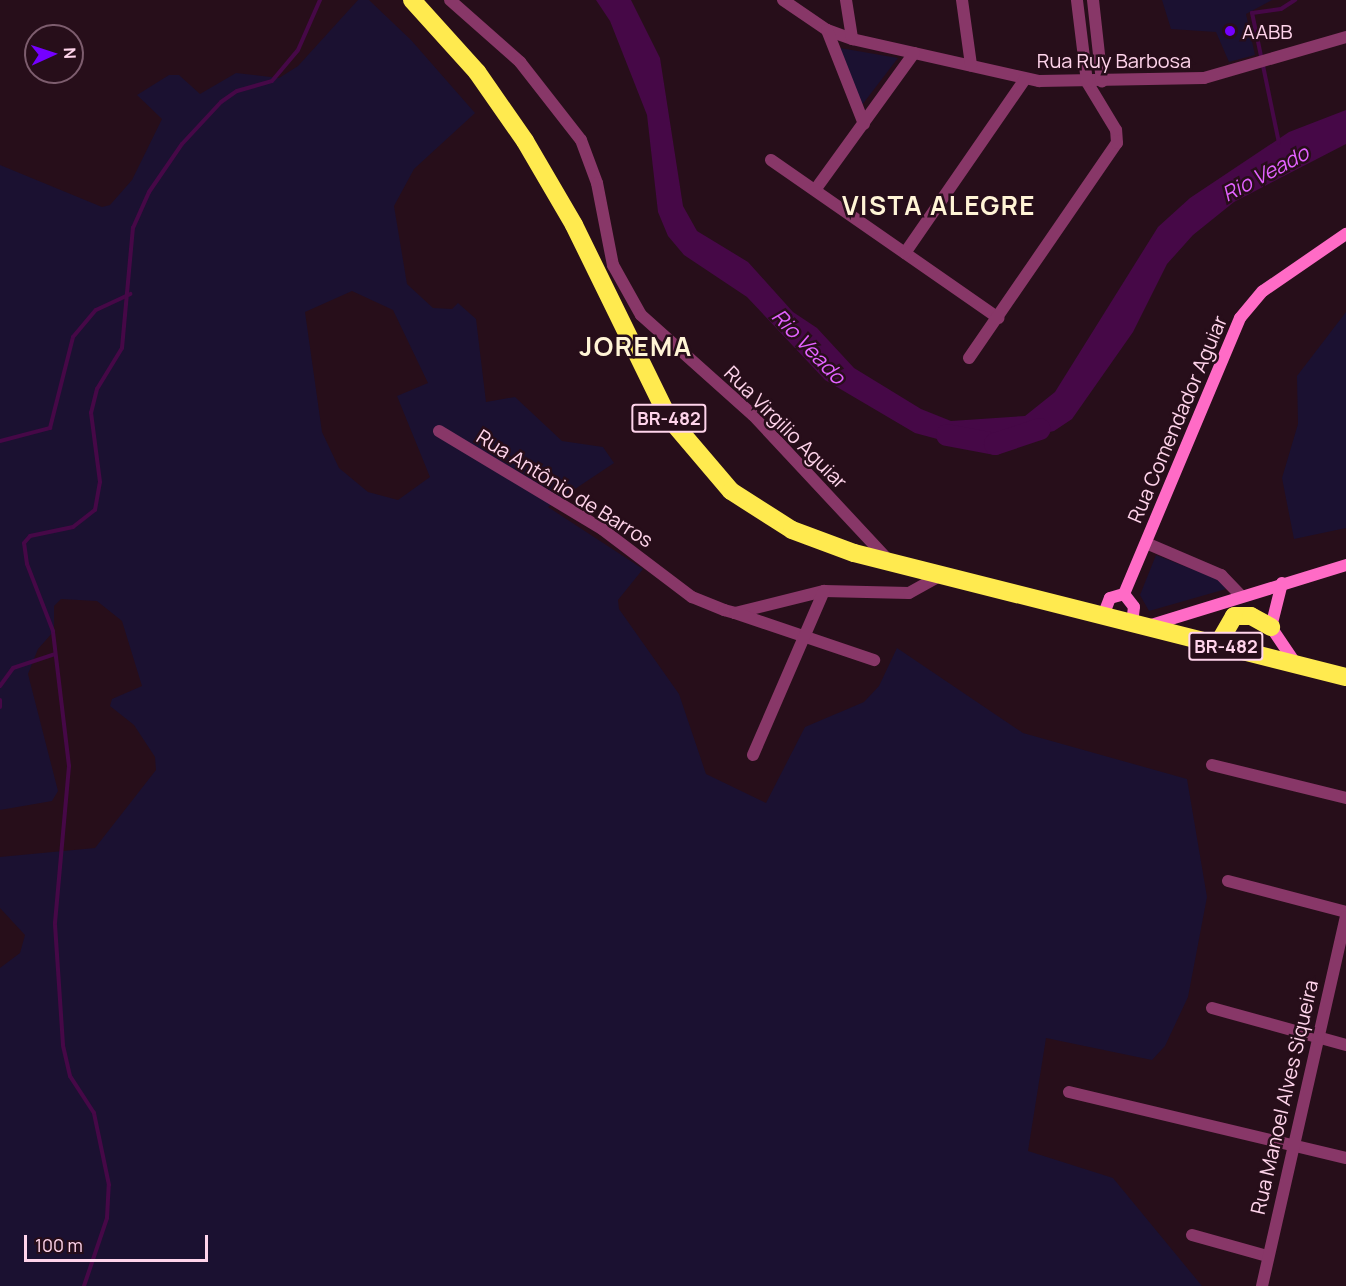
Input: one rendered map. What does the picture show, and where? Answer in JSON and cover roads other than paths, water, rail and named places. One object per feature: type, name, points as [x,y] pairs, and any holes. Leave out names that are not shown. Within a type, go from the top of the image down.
[{"type":"highway","name":"BR-482","points":[[412,0],[477,72],[550,181],[645,375],[700,460],[731,491],[792,531],[889,561],[1346,677]]},
{"type":"highway","points":[[1218,644],[1234,616],[1251,616],[1271,627]]},
{"type":"street","name":"Rua Virgilio Aguiar","points":[[450,0],[520,62],[581,140],[597,183],[613,265],[641,315],[753,415],[889,561]]},
{"type":"street","name":"Rua Ruy Barbosa","points":[[783,0],[826,30],[852,39],[1024,79],[1176,82],[1251,67],[1346,38]]},
{"type":"street","points":[[846,0],[852,39]]},
{"type":"street","points":[[962,0],[971,65]]},
{"type":"street","points":[[969,358],[1117,143],[1116,130],[1087,82],[1077,0]]},
{"type":"street","points":[[1093,0],[1102,82]]},
{"type":"street","points":[[826,30],[864,124]]},
{"type":"street","points":[[815,190],[914,53]]},
{"type":"street","points":[[905,253],[1024,79]]},
{"type":"street","points":[[771,160],[998,318]]},
{"type":"street","name":"Rua Comendador Aguiar","points":[[1124,594],[1240,318],[1263,291],[1346,234]]},
{"type":"street","name":"Rua Antônio de Barros","points":[[439,431],[602,530],[692,597],[801,637],[874,660]]},
{"type":"street","points":[[1146,543],[1221,575],[1241,596]]},
{"type":"street","points":[[1103,616],[1110,598],[1124,594],[1134,607],[1139,624],[1346,564]]},
{"type":"street","points":[[735,613],[824,591],[909,592],[941,575]]},
{"type":"street","points":[[1282,583],[1271,627],[1297,665]]},
{"type":"street","points":[[753,755],[801,637],[824,591]]},
{"type":"street","points":[[1212,765],[1346,798]]},
{"type":"street","points":[[1228,881],[1346,912]]},
{"type":"street","name":"Rua Manoel Alves Siqueira","points":[[1262,1286],[1346,916]]},
{"type":"street","points":[[1212,1008],[1346,1045]]},
{"type":"street","points":[[1069,1092],[1346,1158]]},
{"type":"street","points":[[1192,1235],[1268,1256]]},
{"type":"water","points":[[596,0],[631,0],[660,58],[683,206],[697,231],[748,262],[793,312],[817,328],[854,368],[921,409],[951,421],[1025,416],[1055,392],[1158,227],[1190,198],[1289,132],[1346,110],[1346,144],[1234,202],[1193,235],[1167,264],[1133,332],[1072,419],[1054,431],[1019,439],[941,440],[915,433],[825,380],[747,297],[684,255],[668,236],[658,212],[647,115],[610,21]]},
{"type":"waterway","points":[[84,1286],[107,1218],[109,1185],[94,1113],[70,1076],[63,1045],[55,923],[69,766],[53,631],[27,564],[24,543],[30,536],[73,527],[95,510],[100,482],[91,413],[97,389],[122,348],[133,228],[149,192],[182,144],[221,102],[237,91],[272,81],[298,50],[320,0]]},
{"type":"waterway","points":[[1279,143],[1252,13],[1281,9],[1295,0]]},
{"type":"waterway","points":[[0,441],[50,428],[73,337],[96,310],[130,294]]},
{"type":"waterway","name":"Rio Veado","points":[[947,435],[995,444],[1040,429]]},
{"type":"waterway","points":[[0,686],[13,668],[55,654]]},
{"type":"waterway","points":[[0,700],[0,707]]},
{"type":"place","name":"AABB","points":[[1230,31]]},
{"type":"district","name":"VISTA ALEGRE","points":[[939,206]]},
{"type":"district","name":"JOREMA","points":[[636,347]]}]
